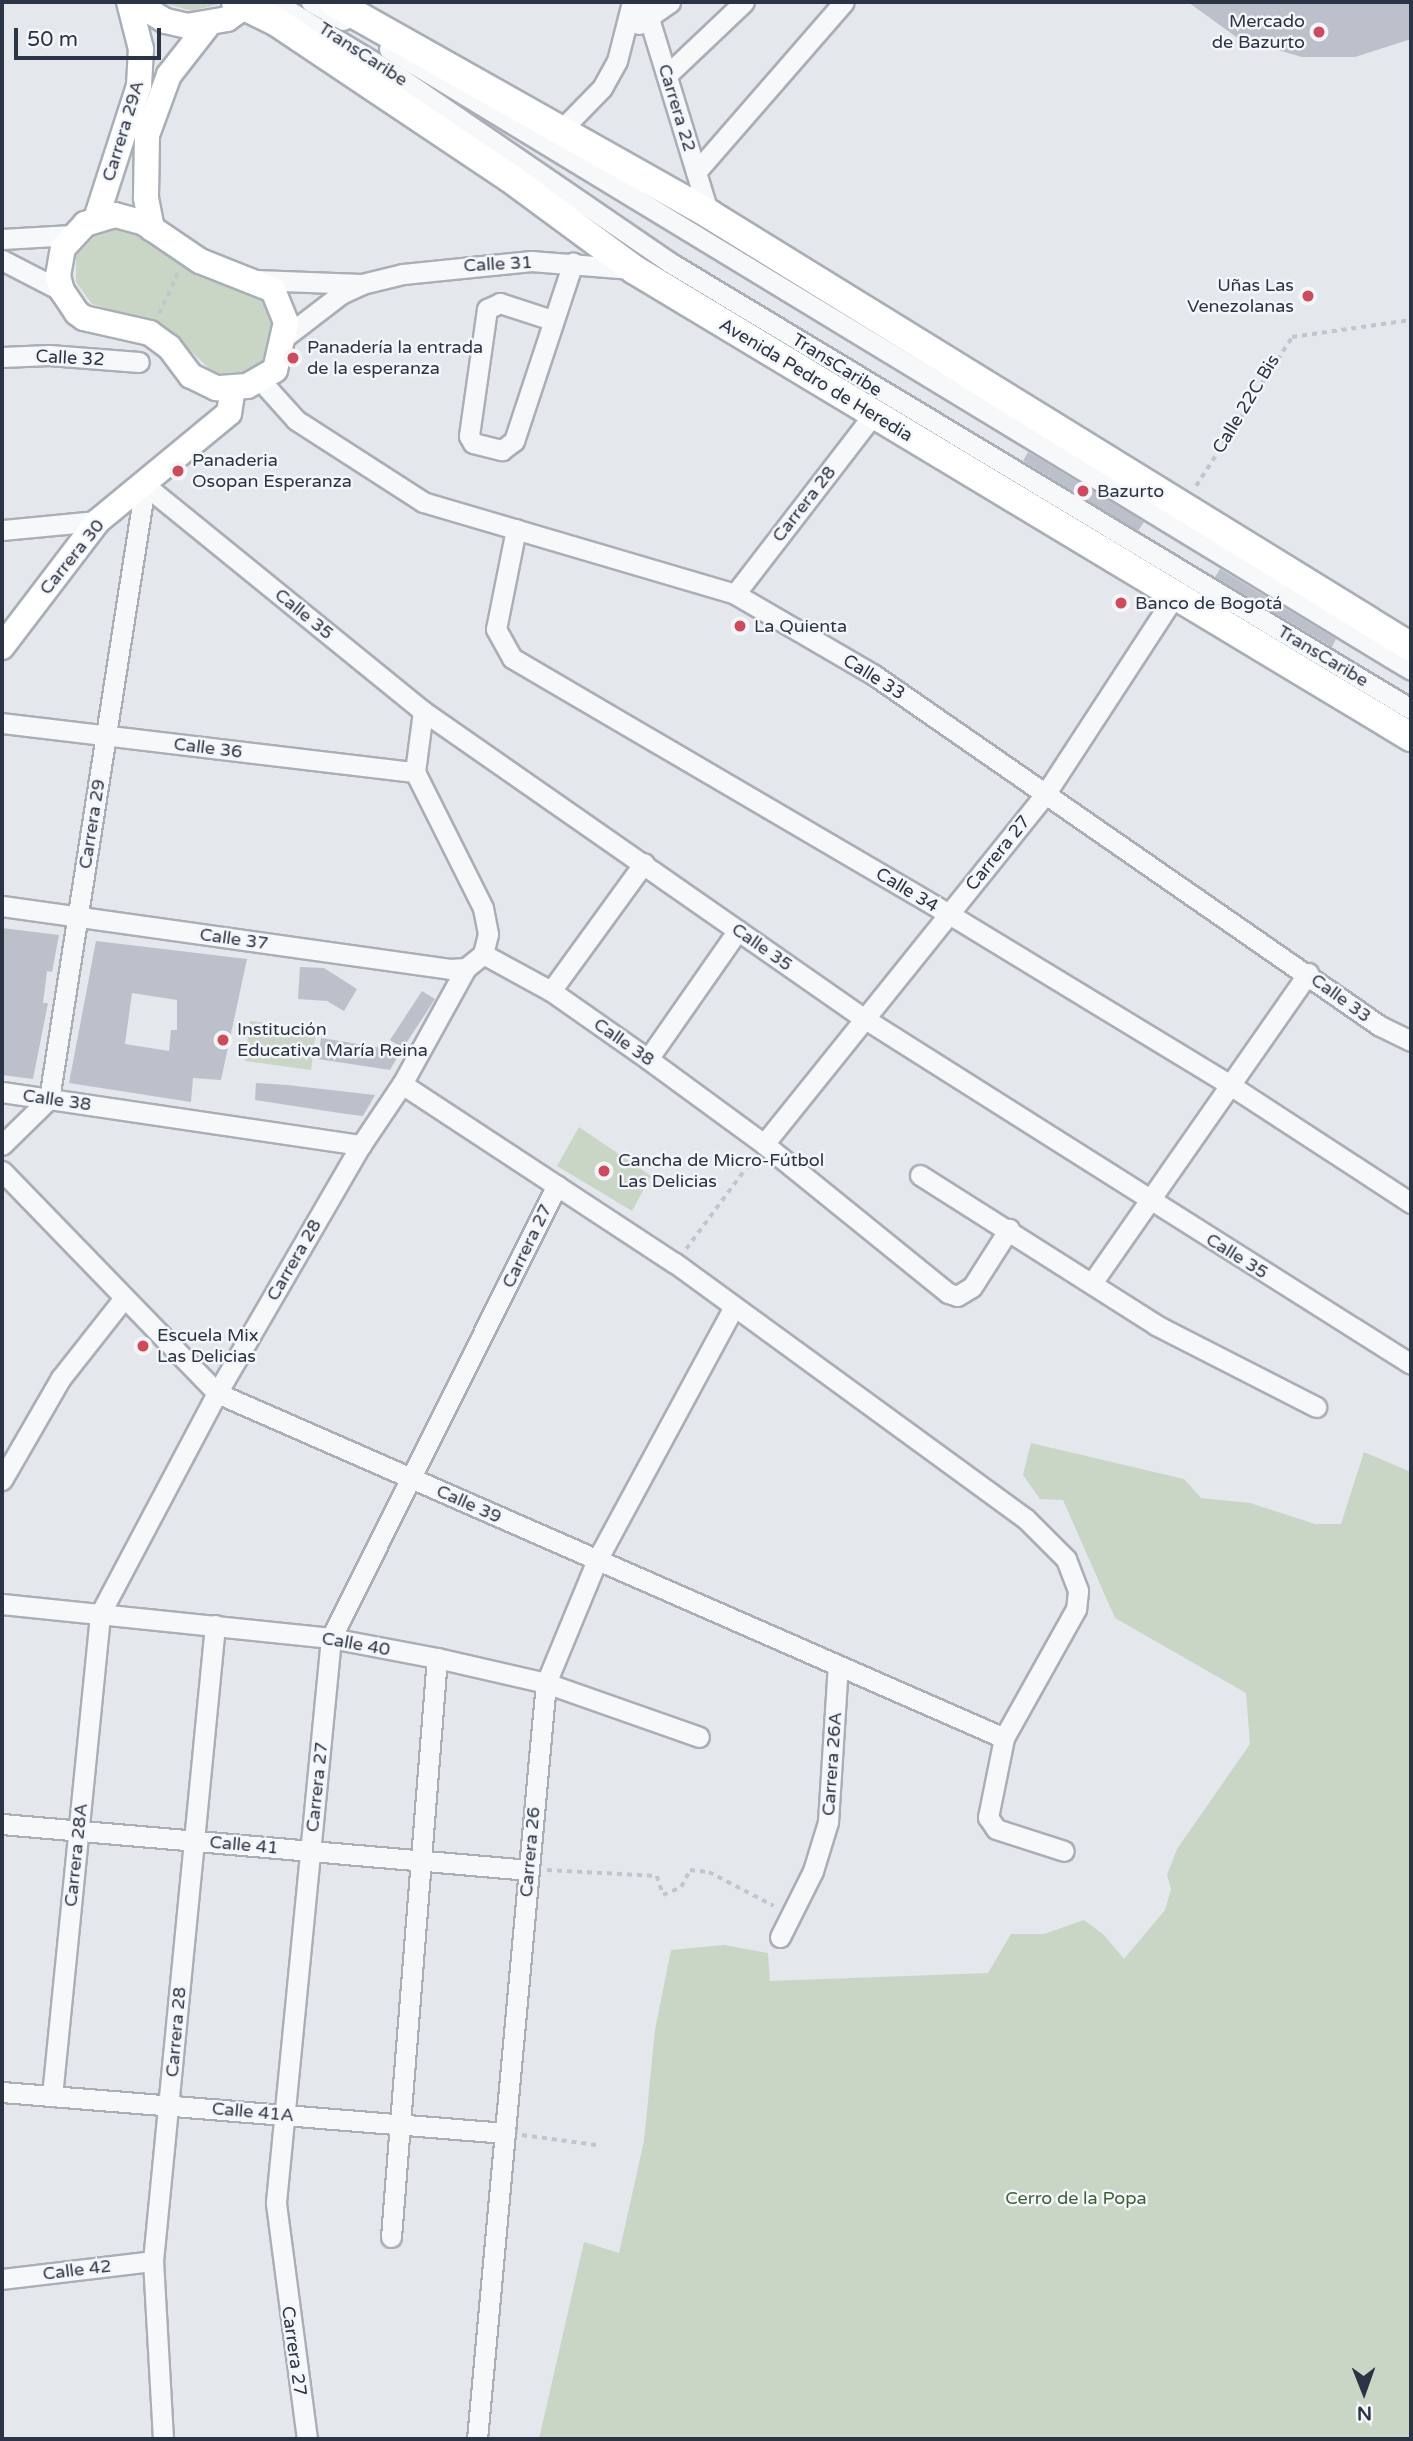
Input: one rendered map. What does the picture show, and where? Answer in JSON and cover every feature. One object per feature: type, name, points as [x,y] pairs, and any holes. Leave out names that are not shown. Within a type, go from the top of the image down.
[{"type":"highway","points":[[333,2],[709,214],[1411,647]]},
{"type":"highway","points":[[363,2],[421,51]]},
{"type":"highway","name":"Avenida Pedro de Heredia","points":[[234,11],[269,35],[394,102],[510,178],[635,270],[1174,597],[1411,737]]},
{"type":"main road","name":"Carrera 29A","points":[[96,219],[139,86],[141,49],[129,2]]},
{"type":"main road","points":[[135,2],[166,21],[234,11]]},
{"type":"main road","name":"Carrera 29A","points":[[152,229],[146,198],[147,135],[169,75],[234,11]]},
{"type":"main road","points":[[132,218],[152,229],[209,266],[256,280],[279,298],[285,337],[275,370],[261,381],[233,389],[202,383],[150,333],[84,318],[62,291],[59,262],[72,235],[96,219],[132,218]]},
{"type":"main road","name":"Carrera 30","points":[[2,647],[98,521],[145,485],[229,413],[233,389]]},
{"type":"street","name":"TransCaribe","points":[[274,2],[399,77],[669,262],[1411,709]]},
{"type":"street","name":"TransCaribe","points":[[311,2],[1411,670]]},
{"type":"street","points":[[560,131],[602,88],[627,31],[632,2]]},
{"type":"street","points":[[627,31],[647,9],[670,2]]},
{"type":"street","points":[[667,75],[744,2]]},
{"type":"street","points":[[696,172],[844,2]]},
{"type":"street","name":"Carrera 22","points":[[647,9],[709,214]]},
{"type":"street","points":[[2,239],[72,235]]},
{"type":"street","points":[[2,260],[62,291]]},
{"type":"street","points":[[552,320],[500,303],[487,309],[469,436],[474,443],[502,450],[514,441],[573,263]]},
{"type":"street","name":"Calle 31","points":[[256,280],[362,284],[467,265],[573,263],[635,270]]},
{"type":"street","name":"Calle 31","points":[[285,337],[321,307],[362,284]]},
{"type":"street","name":"Calle 32","points":[[2,357],[49,355],[139,362]]},
{"type":"street","name":"Calle 33","points":[[261,381],[296,421],[422,502],[735,594],[874,675],[1308,973],[1380,1026],[1411,1041]]},
{"type":"street","name":"Carrera 28","points":[[735,594],[873,415]]},
{"type":"street","name":"Calle 35","points":[[145,485],[423,710],[862,1017],[1149,1202],[1411,1364]]},
{"type":"street","name":"Carrera 29","points":[[49,1098],[145,485]]},
{"type":"street","points":[[2,530],[98,521]]},
{"type":"street","name":"Calle 34","points":[[516,529],[496,629],[512,658],[949,914],[1230,1085],[1411,1203]]},
{"type":"street","name":"Carrera 27","points":[[764,1144],[862,1017],[1046,793],[1174,597]]},
{"type":"street","points":[[423,710],[415,772],[482,908],[488,934],[483,954]]},
{"type":"street","name":"Calle 36","points":[[2,723],[415,772]]},
{"type":"street","points":[[551,991],[644,863]]},
{"type":"street","name":"Calle 37","points":[[2,906],[450,969],[466,968]]},
{"type":"street","points":[[648,1059],[738,930]]},
{"type":"street","name":"Carrera 28","points":[[100,1614],[217,1393],[361,1145],[402,1084],[466,968],[483,954]]},
{"type":"street","name":"Calle 38","points":[[483,954],[551,991],[648,1059],[764,1144],[948,1293],[965,1293],[1009,1228]]},
{"type":"street","points":[[1092,1283],[1308,973]]},
{"type":"street","points":[[402,1084],[676,1263],[1025,1518],[1066,1559],[1079,1591],[1076,1609],[1004,1738],[989,1825],[1064,1852]]},
{"type":"street","name":"Calle 38","points":[[2,1092],[361,1145]]},
{"type":"street","points":[[2,1145],[49,1098]]},
{"type":"street","name":"Calle 39","points":[[2,1171],[217,1393],[1004,1738]]},
{"type":"street","points":[[920,1175],[1009,1228],[1156,1325],[1316,1407]]},
{"type":"street","name":"Carrera 27","points":[[307,2439],[276,2202],[331,1638],[557,1185]]},
{"type":"street","points":[[2,1480],[61,1378],[124,1297]]},
{"type":"street","name":"Carrera 26","points":[[477,2439],[545,1683],[597,1560],[734,1307]]},
{"type":"street","name":"Calle 40","points":[[2,1604],[331,1638],[437,1658],[545,1683],[699,1737]]},
{"type":"street","name":"Carrera 28A","points":[[52,2096],[100,1614]]},
{"type":"street","name":"Carrera 28","points":[[163,2439],[153,2261],[215,1625]]},
{"type":"street","points":[[391,2237],[437,1658]]},
{"type":"street","name":"Carrera 26A","points":[[780,1937],[813,1871],[828,1822],[838,1665]]},
{"type":"street","name":"Calle 41","points":[[2,1824],[529,1870]]},
{"type":"street","name":"Calle 41A","points":[[2,2092],[505,2133]]},
{"type":"street","name":"Calle 42","points":[[2,2279],[153,2261]]},
{"type":"path","points":[[150,333],[187,253]]},
{"type":"path","name":"Calle 22C Bis","points":[[1184,506],[1292,337],[1411,320]]},
{"type":"path","points":[[676,1263],[764,1144]]},
{"type":"path","points":[[529,1870],[657,1877],[663,1895],[681,1888],[690,1870],[709,1872],[759,1902],[793,1909]]},
{"type":"path","points":[[505,2133],[596,2145]]},
{"type":"green space","points":[[160,2],[227,2],[192,11]]},
{"type":"green space","points":[[114,229],[129,231],[159,247],[192,273],[263,297],[276,331],[271,351],[259,365],[239,375],[214,373],[162,324],[92,304],[76,282],[76,256],[99,232]]},
{"type":"green space","points":[[250,1021],[316,1030],[311,1070],[245,1061]]},
{"type":"green space","name":"Cancha de Micro-Fútbol Las Delicias","points":[[579,1127],[651,1176],[632,1211],[557,1166]]},
{"type":"green space","name":"Cerro de la Popa","points":[[1031,1443],[1184,1479],[1201,1498],[1250,1503],[1315,1524],[1341,1524],[1364,1452],[1411,1472],[1411,2439],[539,2439],[584,2242],[619,2253],[644,2141],[655,2030],[671,1950],[724,1945],[768,1953],[770,1981],[988,1973],[1011,1934],[1044,1934],[1084,1920],[1104,1935],[1124,1959],[1165,1910],[1171,1889],[1167,1875],[1177,1849],[1250,1744],[1246,1693],[1115,1618],[1063,1500],[1040,1499],[1023,1475]]},
{"type":"building","name":"Mercado de Bazurto","points":[[1188,2],[1411,2],[1411,39],[1355,57],[1302,57],[1239,39]]},
{"type":"building","points":[[1028,452],[1144,522],[1138,531],[1023,461]]},
{"type":"building","points":[[1220,569],[1336,639],[1332,647],[1215,577]]},
{"type":"building","points":[[2,928],[59,935],[52,972],[47,971],[43,1003],[48,1003],[33,1079],[2,1075]]},
{"type":"building","points":[[96,941],[247,959],[221,1080],[193,1078],[191,1102],[69,1083]],"holes":[[[132,993],[177,1000],[177,1030],[171,1030],[169,1051],[125,1044]]]},
{"type":"building","points":[[300,967],[324,968],[357,989],[344,1011],[327,1001],[298,999]]},
{"type":"building","points":[[422,991],[435,999],[403,1048],[390,1040]]},
{"type":"building","points":[[321,1038],[401,1051],[390,1070],[318,1059]]},
{"type":"building","points":[[256,1083],[375,1095],[363,1116],[255,1100]]},
{"type":"place","name":"Mercado de Bazurto","points":[[1319,32]]},
{"type":"place","name":"Uñas Las Venezolanas","points":[[1308,296]]},
{"type":"place","name":"Panadería la entrada de la esperanza","points":[[293,358]]},
{"type":"place","name":"Panaderia Osopan Esperanza","points":[[178,471]]},
{"type":"place","name":"Bazurto","points":[[1083,491]]},
{"type":"place","name":"Banco de Bogotá","points":[[1121,603]]},
{"type":"place","name":"La Quienta","points":[[740,626]]},
{"type":"place","name":"Institución Educativa María Reina","points":[[223,1040]]},
{"type":"place","name":"Cancha de Micro-Fútbol Las Delicias","points":[[604,1171]]},
{"type":"place","name":"Escuela Mix Las Delicias","points":[[143,1346]]}]
